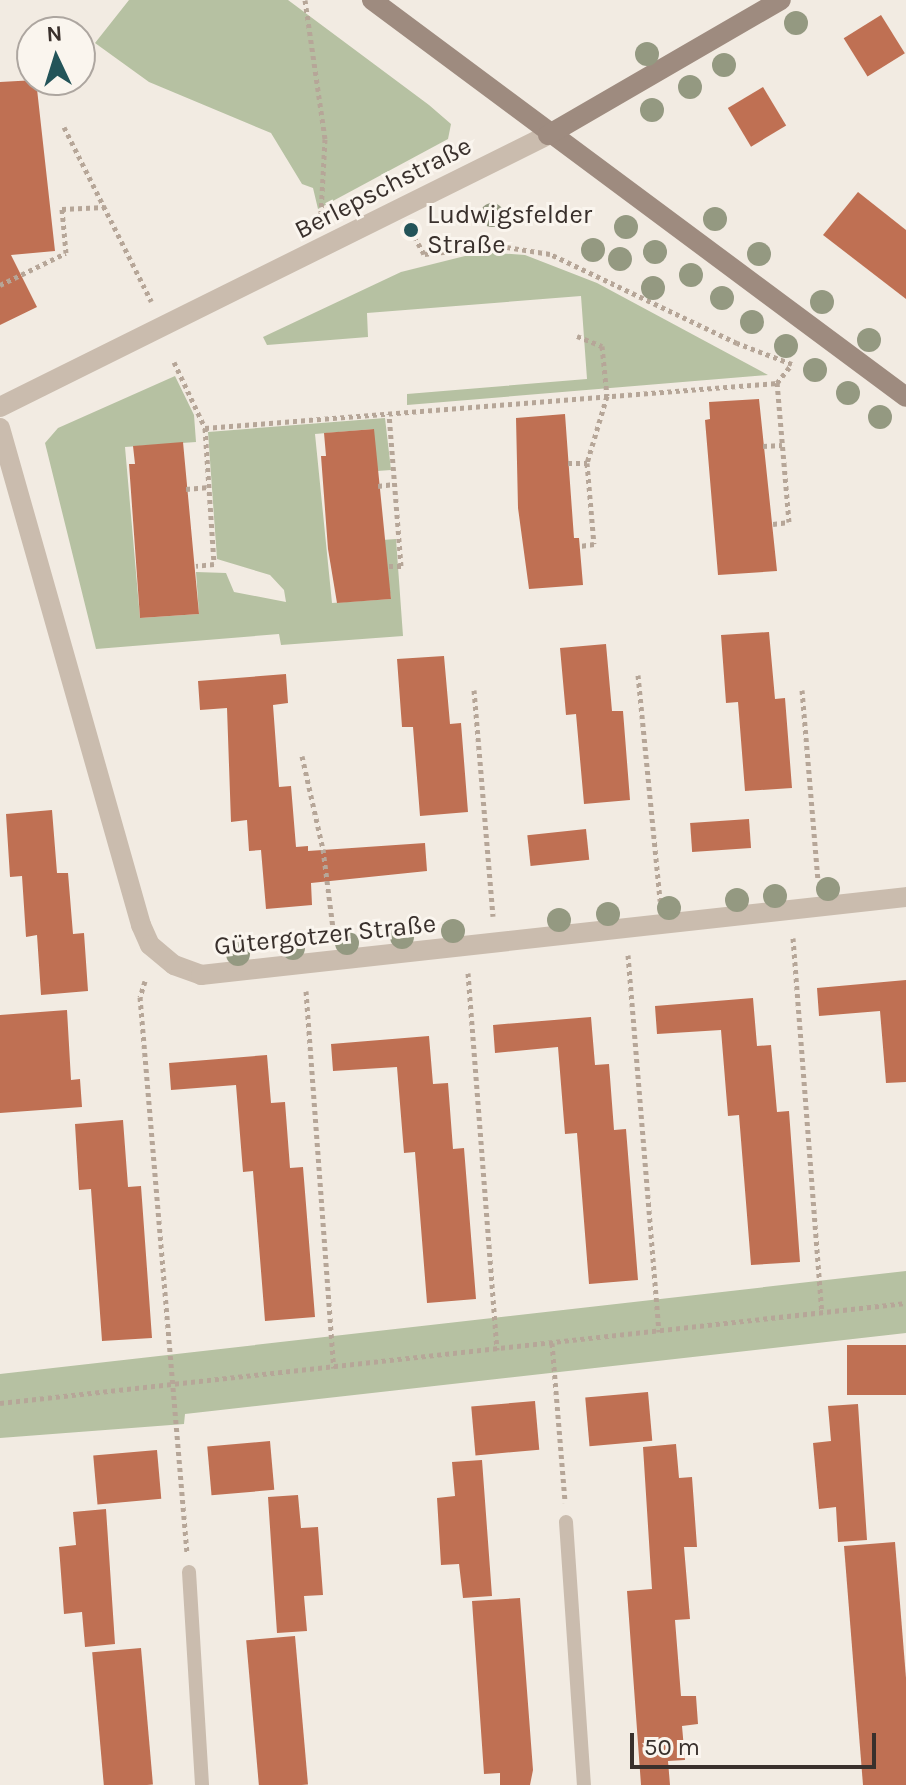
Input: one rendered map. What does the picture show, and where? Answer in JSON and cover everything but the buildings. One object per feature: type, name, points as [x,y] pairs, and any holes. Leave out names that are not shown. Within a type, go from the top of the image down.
[{"type":"street","points":[[372,0],[548,135],[906,397]]},
{"type":"street","name":"Berlepschstraße","points":[[0,407],[548,135],[781,0]]},
{"type":"street","name":"Gütergotzer Straße","points":[[0,428],[141,925],[150,945],[174,965],[201,975],[906,897]]},
{"type":"lane","points":[[566,1522],[584,1785]]},
{"type":"lane","points":[[189,1572],[202,1785]]},
{"type":"path","points":[[305,0],[325,139],[321,214]]},
{"type":"path","points":[[64,127],[151,301]]},
{"type":"path","points":[[0,285],[66,253],[62,209],[105,207]]},
{"type":"path","points":[[414,236],[424,254],[500,246],[550,254],[792,364],[777,383],[789,522],[773,524]]},
{"type":"path","points":[[577,336],[602,346],[607,396],[587,463],[594,544],[580,546]]},
{"type":"path","points":[[174,362],[205,428],[214,564],[196,566]]},
{"type":"path","points":[[205,428],[777,383]]},
{"type":"path","points":[[389,413],[401,566],[389,566]]},
{"type":"path","points":[[763,446],[782,445]]},
{"type":"path","points":[[568,463],[587,463]]},
{"type":"path","points":[[378,486],[394,484]]},
{"type":"path","points":[[186,489],[209,487]]},
{"type":"path","points":[[638,675],[660,904]]},
{"type":"path","points":[[474,690],[493,922]]},
{"type":"path","points":[[802,690],[818,886]]},
{"type":"path","points":[[302,756],[323,849],[334,940]]},
{"type":"path","points":[[793,938],[822,1313]]},
{"type":"path","points":[[628,955],[659,1332]]},
{"type":"path","points":[[468,973],[497,1350]]},
{"type":"path","points":[[145,981],[140,997],[185,1527]]},
{"type":"path","points":[[306,991],[334,1368]]},
{"type":"path","points":[[0,1403],[906,1303]]},
{"type":"path","points":[[552,1343],[563,1478]]},
{"type":"green space","points":[[129,0],[288,0],[451,124],[448,139],[318,209],[313,188],[302,184],[271,133],[149,82],[96,42]]},
{"type":"green space","points":[[481,252],[525,255],[597,283],[768,375],[407,405],[407,394],[587,379],[581,296],[367,313],[368,337],[267,345],[263,337],[401,272]]},
{"type":"green space","points":[[175,376],[194,415],[196,442],[125,447],[140,618],[199,614],[196,572],[226,573],[234,592],[286,602],[284,590],[270,575],[217,559],[208,432],[385,418],[391,470],[377,471],[373,429],[315,434],[332,603],[391,599],[382,540],[396,539],[403,636],[281,645],[279,634],[96,649],[45,443],[58,428]]},
{"type":"green space","points":[[906,1271],[906,1333],[185,1414],[184,1424],[0,1438],[0,1374]]},
{"type":"place","name":"Ludwigsfelder Straße","points":[[411,230]]}]
